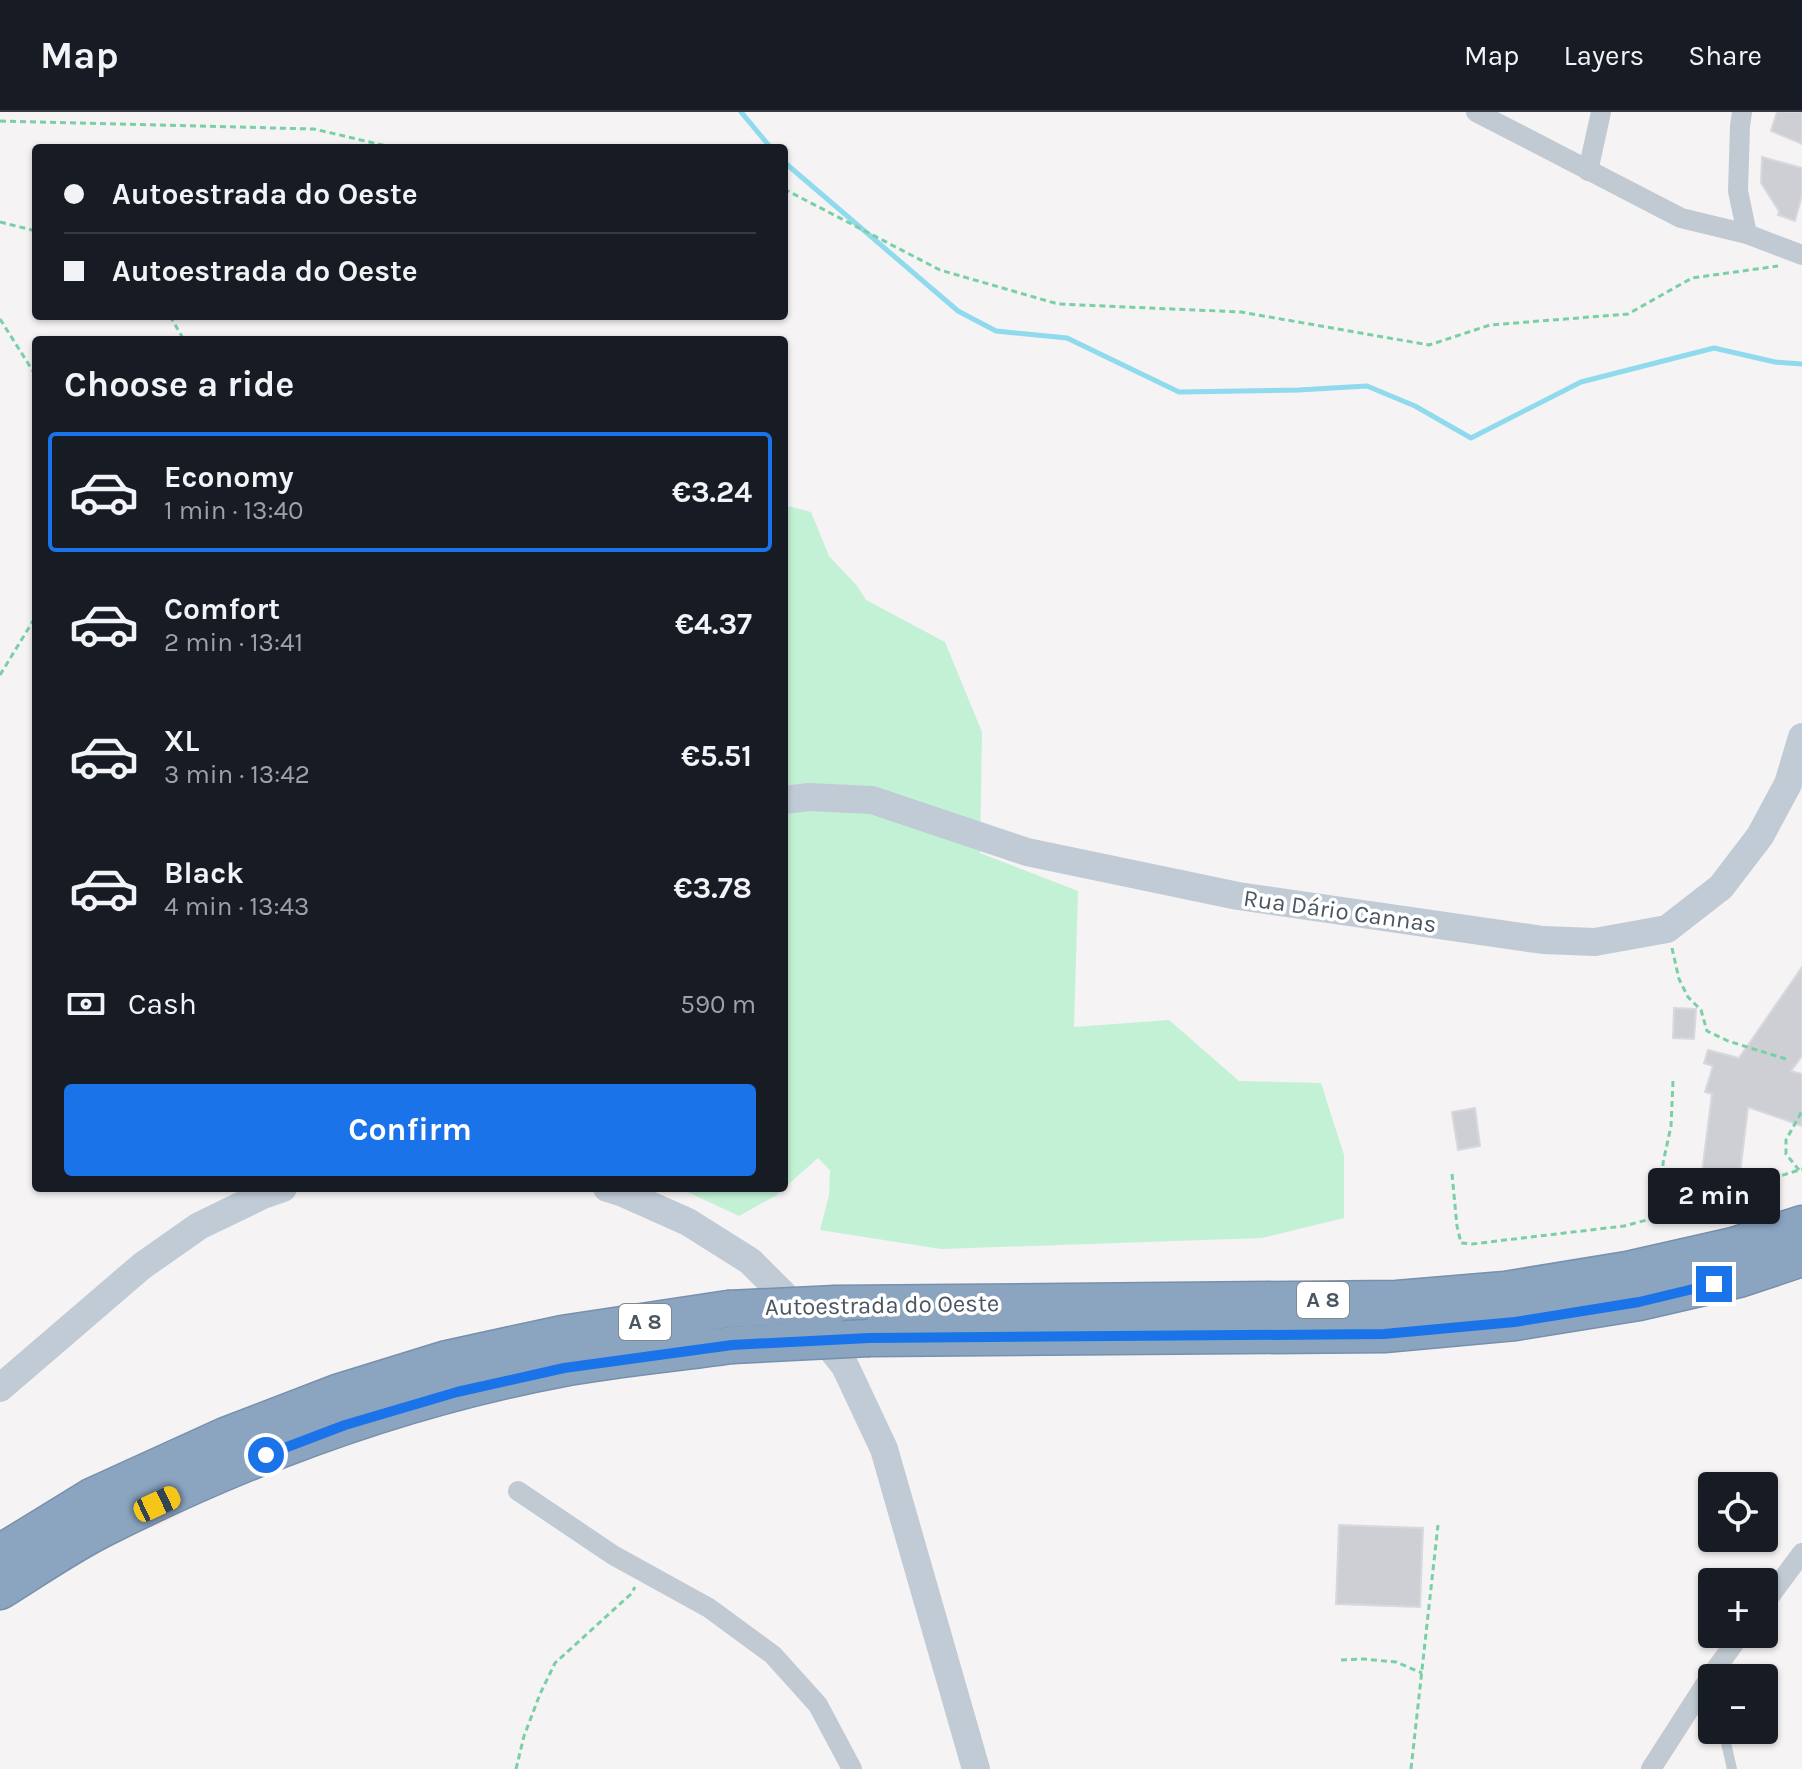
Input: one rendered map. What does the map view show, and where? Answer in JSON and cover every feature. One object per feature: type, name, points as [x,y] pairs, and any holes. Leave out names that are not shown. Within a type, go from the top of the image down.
[{"type":"highway","name":"Autoestrada do Oeste","points":[[0,1553],[91,1497],[225,1436],[337,1393],[447,1359],[562,1334],[728,1309],[836,1304],[1397,1299],[1474,1293],[1627,1270],[1733,1246],[1802,1224]]},
{"type":"highway","name":"Autoestrada do Oeste","points":[[0,1591],[102,1529],[240,1466],[345,1425],[457,1392],[564,1368],[732,1345],[869,1338],[1384,1334],[1515,1322],[1639,1302],[1739,1279],[1802,1258]]},
{"type":"street","points":[[1476,112],[1681,218],[1747,234],[1794,260]]},
{"type":"street","points":[[1588,171],[1601,112]]},
{"type":"street","points":[[1742,112],[1738,191],[1747,234]]},
{"type":"street","name":"Rua Dário Cannas","points":[[788,800],[809,797],[872,800],[1027,852],[1223,893],[1543,940],[1595,942],[1667,929],[1721,887],[1760,836],[1788,784],[1801,744]]},
{"type":"street","points":[[0,1388],[142,1266],[199,1226],[272,1192]]},
{"type":"street","points":[[620,1192],[688,1222],[750,1261],[806,1317],[845,1366],[884,1449],[976,1769]]},
{"type":"street","points":[[518,1491],[613,1555],[709,1608],[773,1655],[818,1705],[852,1769]]},
{"type":"street","points":[[1778,1585],[1802,1553]]},
{"type":"street","points":[[1651,1769],[1698,1701]]},
{"type":"lane","points":[[1726,1744],[1732,1769]]},
{"type":"path","points":[[0,121],[314,129],[378,144]]},
{"type":"path","points":[[788,191],[940,270],[1058,304],[1241,312],[1429,345],[1490,325],[1628,314],[1692,278],[1794,260]]},
{"type":"path","points":[[0,222],[32,230]]},
{"type":"path","points":[[0,319],[32,370]]},
{"type":"path","points":[[0,675],[32,623]]},
{"type":"path","points":[[1667,929],[1679,979],[1688,997],[1701,1010],[1707,1031],[1728,1041],[1789,1060]]},
{"type":"path","points":[[1673,1081],[1671,1126],[1663,1177],[1666,1186],[1687,1206]]},
{"type":"path","points":[[1452,1174],[1461,1243],[1624,1226],[1800,1170],[1786,1154],[1786,1140],[1802,1111]]},
{"type":"path","points":[[1411,1769],[1438,1525]]},
{"type":"path","points":[[516,1769],[524,1736],[555,1663],[631,1594],[644,1573]]},
{"type":"path","points":[[1341,1660],[1396,1662],[1422,1673]]},
{"type":"green space","points":[[788,506],[811,512],[829,556],[866,600],[945,642],[982,732],[980,853],[1078,891],[1074,1027],[1169,1020],[1239,1081],[1321,1083],[1344,1155],[1344,1218],[1262,1238],[941,1249],[820,1230],[829,1195],[830,1170],[818,1158],[788,1184]]},
{"type":"green space","points":[[688,1192],[780,1192],[739,1216]]},
{"type":"building","points":[[1777,112],[1802,112],[1802,144],[1771,131]]},
{"type":"building","points":[[1762,157],[1802,168],[1802,195],[1795,221],[1778,215],[1779,211],[1761,183]]},
{"type":"building","points":[[1802,967],[1802,1056],[1791,1071],[1802,1074],[1802,1126],[1748,1107],[1740,1174],[1702,1172],[1712,1094],[1705,1092],[1713,1066],[1704,1063],[1708,1050],[1739,1058]]},
{"type":"building","points":[[1674,1008],[1696,1009],[1694,1039],[1673,1038]]},
{"type":"building","points":[[1475,1108],[1480,1146],[1458,1150],[1452,1112]]},
{"type":"building","points":[[1339,1525],[1423,1528],[1420,1607],[1336,1604]]},
{"type":"waterway","points":[[741,112],[768,144]]},
{"type":"waterway","points":[[788,165],[958,311],[996,331],[1067,338],[1179,392],[1367,386],[1415,406],[1471,438],[1581,382],[1714,348],[1775,362],[1802,364]]},
{"type":"route","points":[[266,1455],[345,1425],[457,1392],[564,1368],[732,1345],[869,1338],[1384,1334],[1515,1322],[1639,1302],[1714,1284]]}]
